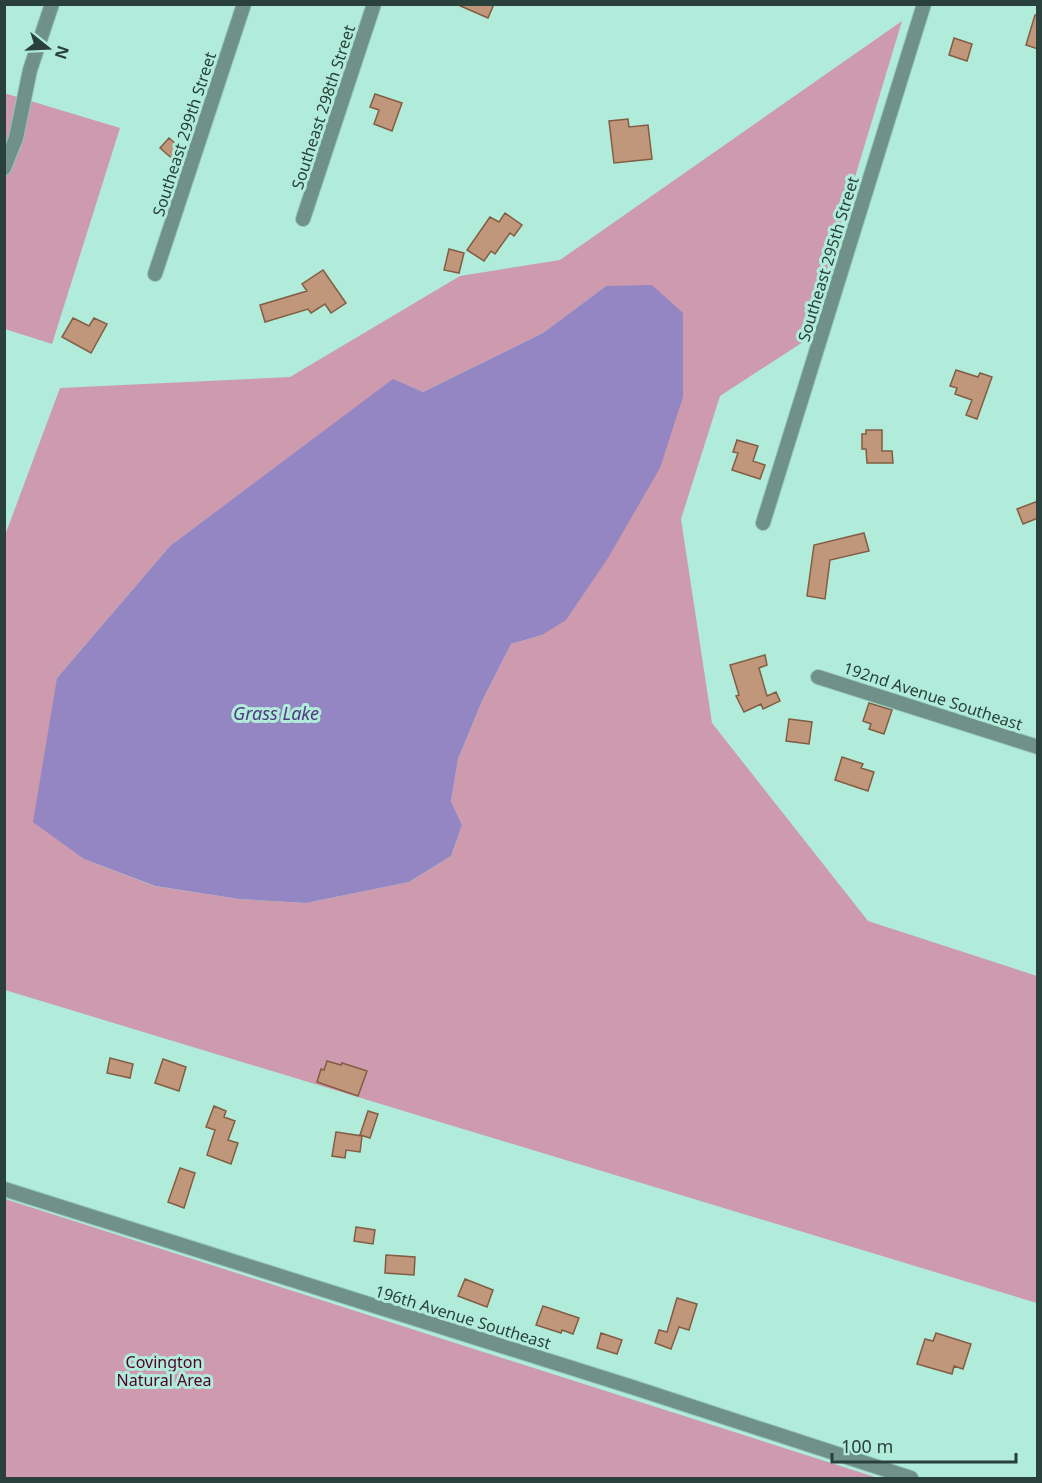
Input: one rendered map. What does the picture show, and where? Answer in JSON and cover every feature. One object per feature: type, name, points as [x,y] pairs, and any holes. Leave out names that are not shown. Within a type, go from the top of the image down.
[{"type":"street","points":[[4,168],[16,138],[30,70],[52,4]]},
{"type":"street","name":"Southeast 299th Street","points":[[155,274],[244,4]]},
{"type":"street","name":"Southeast 298th Street","points":[[303,219],[374,4]]},
{"type":"street","name":"Southeast 295th Street","points":[[763,523],[924,4]]},
{"type":"street","name":"192nd Avenue Southeast","points":[[818,676],[1038,747]]},
{"type":"street","name":"196th Avenue Southeast","points":[[4,1189],[635,1388],[911,1479]]},
{"type":"green space","points":[[902,21],[806,340],[720,396],[681,519],[712,723],[868,921],[1037,976],[1037,1303],[5,990],[4,538],[60,388],[290,377],[460,276],[560,260]],"holes":[[[606,286],[542,635],[511,644],[482,701],[458,759],[451,801],[462,825],[451,856],[409,882],[306,903],[239,899],[154,886],[84,859],[57,678],[170,546],[393,380],[423,392],[543,333]]]},
{"type":"green space","points":[[4,93],[120,128],[52,344],[5,329]]},
{"type":"green space","name":"Covington Natural Area","points":[[5,1199],[878,1478],[5,1478]]},
{"type":"water","name":"Grass Lake","points":[[652,285],[683,313],[683,397],[660,468],[608,558],[566,620],[542,635],[511,644],[482,701],[458,759],[451,801],[462,825],[451,856],[409,882],[306,903],[239,899],[155,886],[84,859],[33,822],[57,678],[170,546],[393,379],[423,392],[543,333],[606,286]]},
{"type":"building","points":[[456,4],[494,4],[488,18]]},
{"type":"building","points":[[1035,15],[1038,15],[1038,49],[1026,45]]},
{"type":"building","points":[[954,38],[972,44],[967,61],[949,55]]},
{"type":"building","points":[[375,94],[402,103],[392,131],[374,124],[379,110],[370,107]]},
{"type":"building","points":[[628,119],[629,127],[648,125],[652,159],[614,163],[609,121]]},
{"type":"building","points":[[169,138],[185,152],[176,162],[160,148]]},
{"type":"building","points":[[505,213],[522,225],[514,236],[510,233],[495,254],[491,251],[484,261],[467,250],[490,217],[499,222]]},
{"type":"building","points":[[449,249],[464,253],[459,273],[444,270]]},
{"type":"building","points":[[323,270],[346,303],[331,313],[325,304],[311,313],[308,309],[265,322],[260,305],[307,291],[302,284]]},
{"type":"building","points":[[73,318],[89,326],[94,318],[107,324],[91,353],[62,337]]},
{"type":"building","points":[[956,370],[978,377],[980,373],[992,377],[977,419],[966,415],[972,400],[955,394],[957,388],[950,386]]},
{"type":"building","points":[[866,430],[882,430],[882,451],[892,451],[893,463],[867,463],[866,449],[862,449],[862,434],[866,434]]},
{"type":"building","points":[[737,440],[758,446],[753,461],[765,465],[760,479],[732,470],[738,453],[733,452]]},
{"type":"building","points":[[1038,501],[1038,518],[1023,524],[1017,509]]},
{"type":"building","points":[[864,533],[869,551],[830,560],[825,599],[807,596],[814,545]]},
{"type":"building","points":[[765,655],[767,665],[759,668],[767,696],[776,692],[780,701],[763,709],[761,704],[744,712],[736,696],[739,695],[730,665]]},
{"type":"building","points":[[869,703],[892,710],[884,734],[869,729],[871,724],[863,721]]},
{"type":"building","points":[[789,719],[812,722],[809,744],[786,741]]},
{"type":"building","points":[[842,757],[863,764],[861,768],[874,772],[868,791],[835,780]]},
{"type":"building","points":[[110,1058],[133,1064],[130,1078],[107,1073]]},
{"type":"building","points":[[163,1059],[186,1067],[179,1091],[155,1083]]},
{"type":"building","points":[[327,1061],[367,1071],[358,1096],[317,1082],[321,1069],[324,1070]]},
{"type":"building","points":[[214,1106],[226,1111],[224,1117],[235,1121],[228,1140],[238,1143],[231,1164],[207,1155],[215,1130],[206,1127]]},
{"type":"building","points":[[368,1111],[378,1114],[370,1138],[360,1135]]},
{"type":"building","points":[[336,1132],[362,1136],[360,1152],[346,1150],[345,1158],[332,1156]]},
{"type":"building","points":[[180,1168],[195,1173],[184,1208],[168,1202]]},
{"type":"building","points":[[356,1227],[375,1230],[373,1244],[354,1241]]},
{"type":"building","points":[[386,1255],[415,1257],[414,1275],[385,1273]]},
{"type":"building","points":[[465,1279],[493,1290],[487,1307],[458,1296]]},
{"type":"building","points":[[677,1298],[697,1304],[689,1330],[679,1327],[671,1349],[655,1343],[659,1330],[667,1332]]},
{"type":"building","points":[[543,1306],[579,1318],[573,1334],[562,1330],[561,1333],[536,1325]]},
{"type":"building","points":[[601,1333],[622,1340],[617,1354],[597,1348]]},
{"type":"building","points":[[936,1333],[971,1344],[963,1369],[954,1366],[952,1374],[917,1364],[925,1339],[933,1341]]}]
